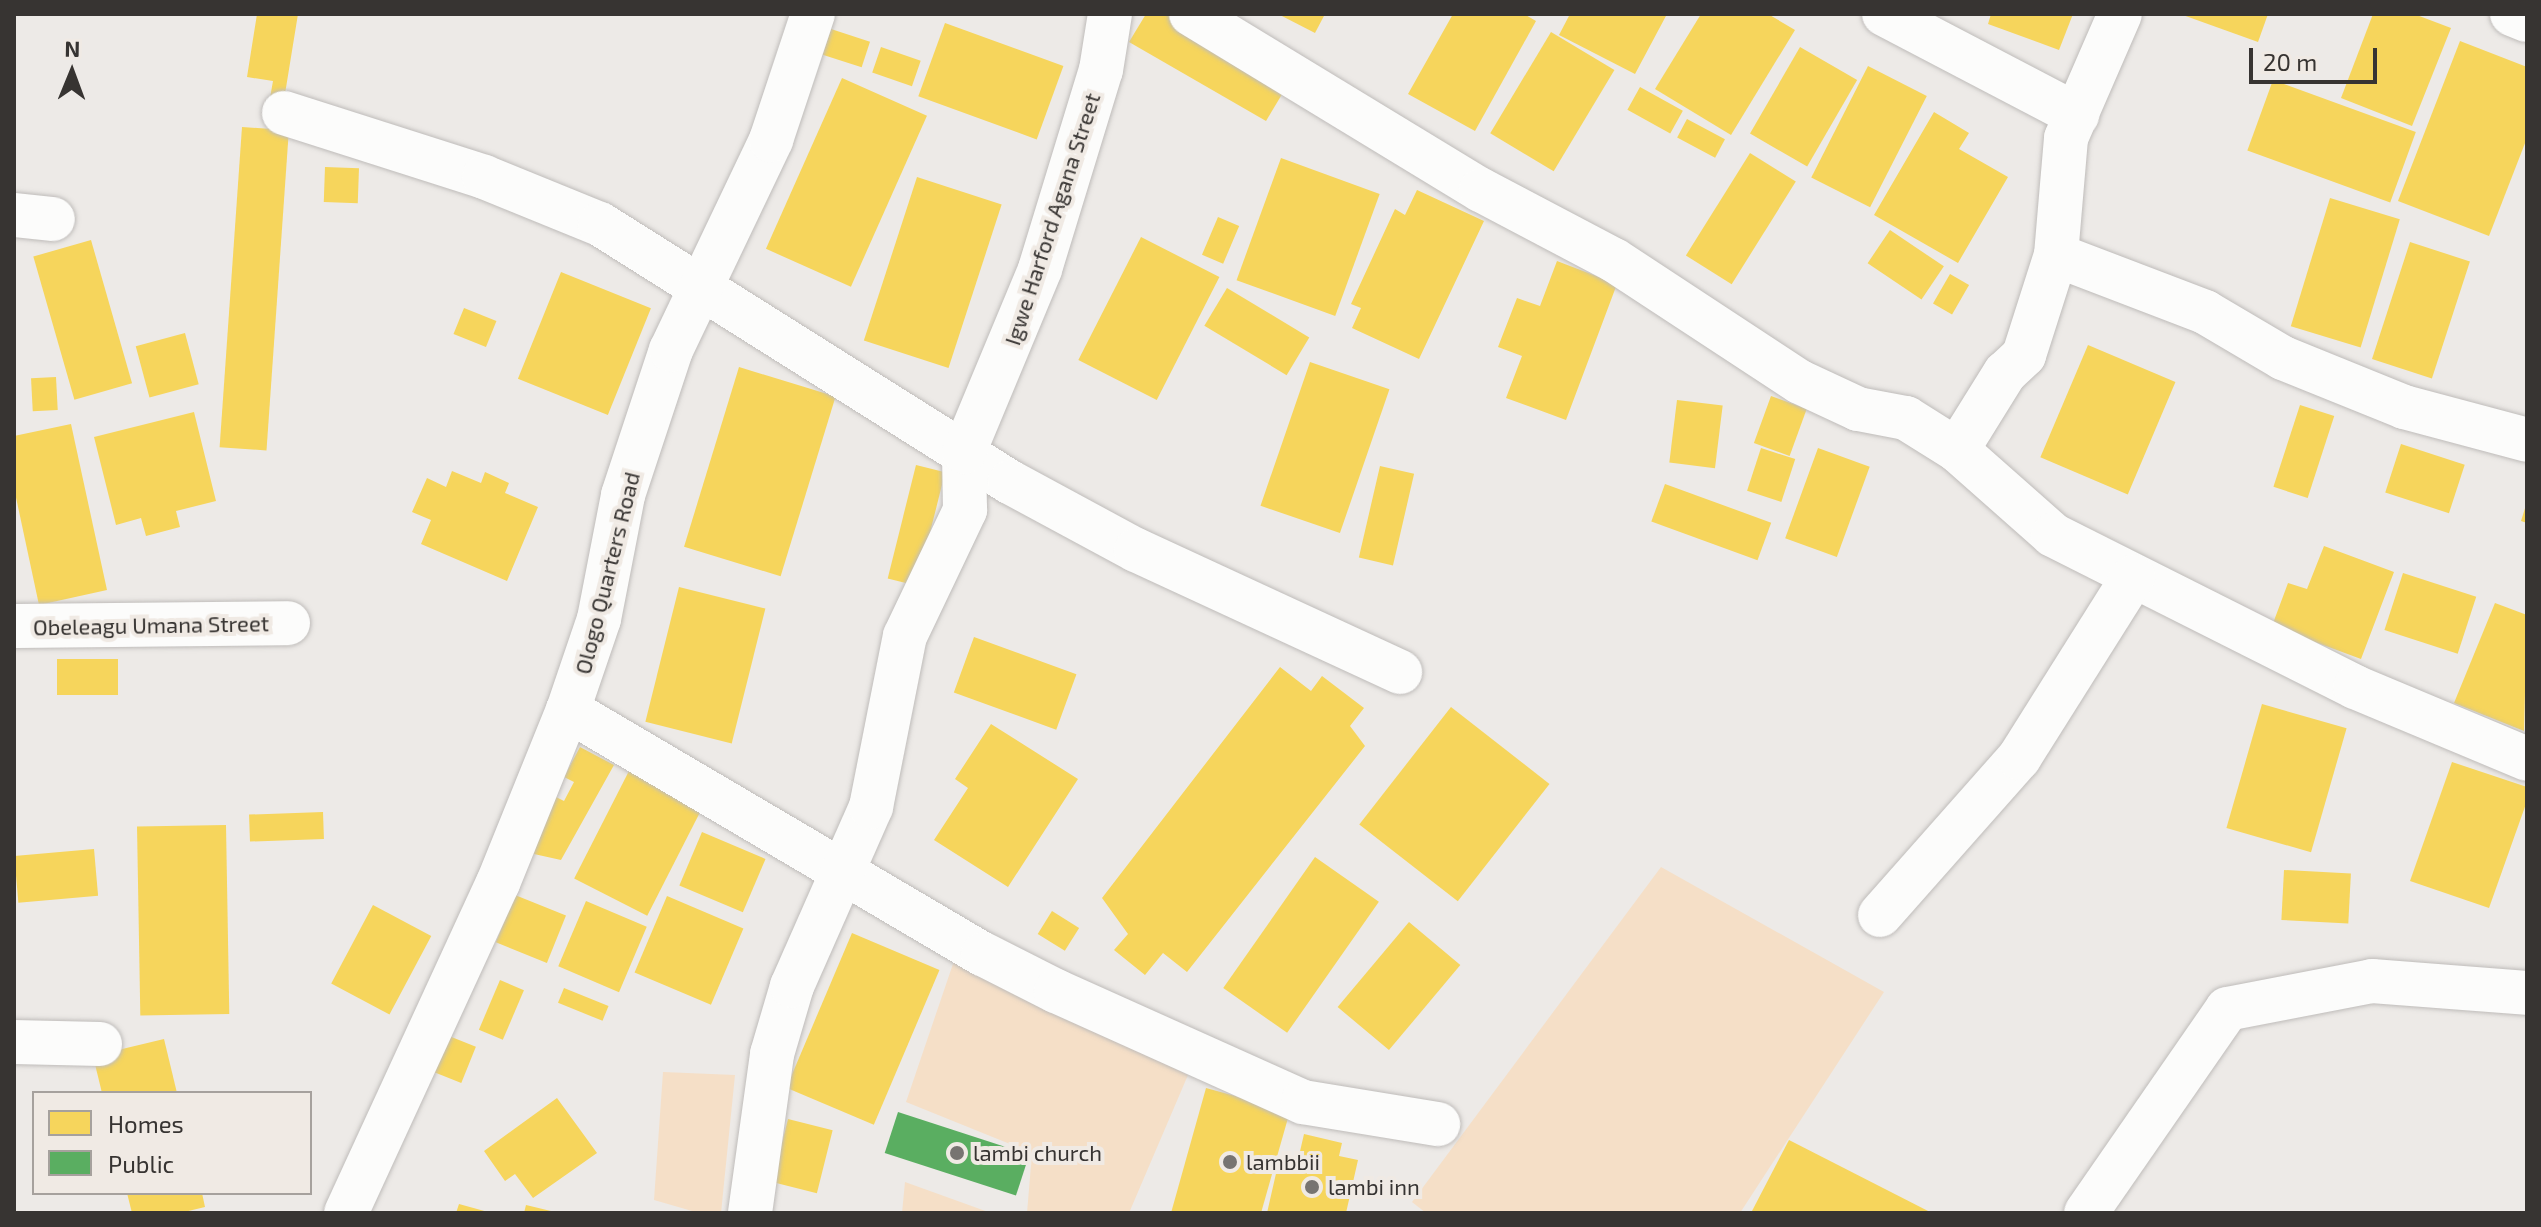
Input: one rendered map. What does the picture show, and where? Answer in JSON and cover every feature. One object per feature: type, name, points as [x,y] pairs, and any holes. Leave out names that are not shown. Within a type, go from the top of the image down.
[{"type":"street","name":"Ologo Quarters Road","points":[[346,1213],[498,883],[568,710],[599,619],[623,495],[699,284],[726,239],[771,140],[813,14]]},
{"type":"street","name":"Igwe Harford Agana Street","points":[[750,1213],[772,1054],[792,986],[871,807],[905,636],[965,510],[964,452],[1040,269],[1101,70],[1110,14]]},
{"type":"street","points":[[1191,14],[1481,190],[1614,260],[1800,382],[1858,409],[1906,418],[1957,450],[2053,535],[2355,687],[2527,759]]},
{"type":"street","points":[[1884,14],[2077,115]]},
{"type":"street","points":[[1957,450],[2005,373],[2024,355],[2056,255],[2066,138],[2120,14]]},
{"type":"street","points":[[2512,14],[2527,20]]},
{"type":"street","points":[[284,113],[398,148],[561,208],[635,242],[964,452],[1136,550],[1400,672]]},
{"type":"street","points":[[2056,255],[2205,312],[2283,358],[2404,407],[2527,440]]},
{"type":"street","points":[[1880,915],[2019,758],[2133,577]]},
{"type":"street","name":"Obeleagu Umana Street","points":[[14,626],[288,623]]},
{"type":"street","points":[[568,710],[844,874],[1019,973],[1303,1102],[1438,1124]]},
{"type":"street","points":[[2086,1213],[2227,1009],[2372,981],[2527,993]]},
{"type":"street","points":[[14,1042],[100,1044]]},
{"type":"shaded area","points":[[1661,867],[1884,992],[1740,1213],[1426,1213],[1412,1202]]},
{"type":"shaded area","points":[[955,958],[1188,1075],[1129,1213],[1027,1213],[1032,1153],[906,1102]]},
{"type":"shaded area","points":[[663,1072],[735,1075],[721,1213],[699,1213],[654,1200]]},
{"type":"shaded area","points":[[905,1182],[991,1213],[902,1213]]},
{"type":"building: Homes","points":[[257,14],[298,14],[284,100],[270,98],[273,81],[247,77]]},
{"type":"building: Homes","points":[[1146,14],[1172,14],[1290,81],[1266,121],[1129,42]]},
{"type":"building: Homes","points":[[1278,14],[1325,14],[1315,33]]},
{"type":"building: Homes","points":[[1453,14],[1524,14],[1536,21],[1475,131],[1408,94]]},
{"type":"building: Homes","points":[[1570,14],[1667,14],[1635,74],[1559,35]]},
{"type":"building: Homes","points":[[1701,14],[1768,14],[1795,30],[1731,135],[1655,89]]},
{"type":"building: Homes","points":[[1991,14],[2073,14],[2059,50],[1988,24]]},
{"type":"building: Homes","points":[[2180,14],[2268,14],[2258,42]]},
{"type":"building: Homes","points":[[2373,14],[2414,14],[2451,28],[2412,126],[2341,98]]},
{"type":"building: Homes","points":[[945,23],[1063,66],[1037,139],[918,96]]},
{"type":"building: Homes","points":[[831,29],[870,42],[862,67],[823,55]]},
{"type":"building: Homes","points":[[1551,32],[1614,70],[1554,171],[1490,133]]},
{"type":"building: Homes","points":[[2460,41],[2527,67],[2527,138],[2489,236],[2398,201]]},
{"type":"building: Homes","points":[[881,47],[921,61],[912,86],[872,73]]},
{"type":"building: Homes","points":[[1800,47],[1857,80],[1807,167],[1750,134]]},
{"type":"building: Homes","points":[[1868,66],[1927,96],[1870,207],[1811,177]]},
{"type":"building: Homes","points":[[842,78],[927,116],[851,287],[766,249]]},
{"type":"building: Homes","points":[[2273,80],[2416,132],[2390,202],[2247,150]]},
{"type":"building: Homes","points":[[1640,87],[1683,111],[1670,133],[1627,110]]},
{"type":"building: Homes","points":[[1934,112],[1969,133],[1959,149],[2008,177],[1958,263],[1874,215]]},
{"type":"building: Homes","points":[[1687,119],[1725,139],[1715,158],[1677,138]]},
{"type":"building: Homes","points":[[242,127],[289,130],[266,450],[220,447]]},
{"type":"building: Homes","points":[[1750,153],[1796,182],[1732,284],[1686,256]]},
{"type":"building: Homes","points":[[1281,158],[1380,194],[1335,316],[1237,280]]},
{"type":"building: Homes","points":[[325,167],[359,168],[358,203],[324,202]]},
{"type":"building: Homes","points":[[917,177],[1002,205],[948,368],[864,341]]},
{"type":"building: Homes","points":[[1417,190],[1484,221],[1419,359],[1352,328],[1361,308],[1351,304],[1395,209],[1405,215]]},
{"type":"building: Homes","points":[[2330,198],[2400,219],[2361,347],[2291,326]]},
{"type":"building: Homes","points":[[1218,217],[1239,226],[1223,264],[1202,255]]},
{"type":"building: Homes","points":[[1890,230],[1944,266],[1922,300],[1868,263]]},
{"type":"building: Homes","points":[[1141,237],[1219,277],[1157,400],[1078,360]]},
{"type":"building: Homes","points":[[91,240],[132,383],[74,400],[33,257]]},
{"type":"building: Homes","points":[[2410,242],[2470,261],[2432,378],[2372,359]]},
{"type":"building: Homes","points":[[1557,261],[1617,284],[1566,420],[1506,398],[1522,356],[1498,347],[1517,298],[1540,306]]},
{"type":"building: Homes","points":[[561,272],[651,308],[608,415],[518,379]]},
{"type":"building: Homes","points":[[1950,274],[1969,285],[1952,314],[1933,303]]},
{"type":"building: Homes","points":[[1227,288],[1309,337],[1287,375],[1204,326]]},
{"type":"building: Homes","points":[[464,308],[496,321],[486,347],[454,334]]},
{"type":"building: Homes","points":[[185,333],[199,384],[149,397],[136,346]]},
{"type":"building: Homes","points":[[2088,345],[2175,382],[2128,494],[2040,457]]},
{"type":"building: Homes","points":[[1310,362],[1389,389],[1340,533],[1261,506]]},
{"type":"building: Homes","points":[[739,367],[836,397],[781,576],[684,547]]},
{"type":"building: Homes","points":[[56,377],[58,410],[33,411],[31,378]]},
{"type":"building: Homes","points":[[1771,396],[1807,409],[1790,456],[1754,443]]},
{"type":"building: Homes","points":[[1677,400],[1723,406],[1715,468],[1669,463]]},
{"type":"building: Homes","points":[[2300,405],[2334,416],[2308,498],[2273,487]]},
{"type":"building: Homes","points":[[194,412],[216,501],[176,511],[180,527],[146,536],[141,518],[116,525],[94,437]]},
{"type":"building: Homes","points":[[71,424],[107,590],[39,605],[14,488],[14,436]]},
{"type":"building: Homes","points":[[2401,444],[2465,465],[2449,513],[2385,493]]},
{"type":"building: Homes","points":[[1761,448],[1795,459],[1781,502],[1747,491]]},
{"type":"building: Homes","points":[[1818,448],[1870,467],[1837,557],[1785,538]]},
{"type":"building: Homes","points":[[916,465],[945,472],[917,586],[888,579]]},
{"type":"building: Homes","points":[[1380,466],[1414,474],[1393,565],[1359,558]]},
{"type":"building: Homes","points":[[452,471],[481,483],[485,472],[509,483],[505,493],[538,507],[507,581],[421,544],[431,520],[412,512],[427,478],[446,487]]},
{"type":"building: Homes","points":[[1665,484],[1771,523],[1758,560],[1651,522]]},
{"type":"building: Homes","points":[[2527,505],[2527,523],[2521,521]]},
{"type":"building: Homes","points":[[2324,546],[2394,572],[2361,659],[2272,626],[2288,583],[2307,589]]},
{"type":"building: Homes","points":[[2403,573],[2476,597],[2458,654],[2384,630]]},
{"type":"building: Homes","points":[[679,587],[765,609],[732,743],[645,722]]},
{"type":"building: Homes","points":[[2495,603],[2527,615],[2524,731],[2454,703]]},
{"type":"building: Homes","points":[[974,637],[1076,674],[1056,730],[954,692]]},
{"type":"building: Homes","points":[[57,659],[118,659],[118,695],[57,695]]},
{"type":"building: Homes","points":[[1280,667],[1311,691],[1322,676],[1364,708],[1350,726],[1365,746],[1187,972],[1163,953],[1145,975],[1114,950],[1128,934],[1102,898]]},
{"type":"building: Homes","points":[[2262,704],[2347,728],[2311,852],[2226,828]]},
{"type":"building: Homes","points":[[1451,707],[1550,784],[1458,901],[1359,824]]},
{"type":"building: Homes","points":[[991,724],[1078,779],[1008,887],[934,840],[968,788],[955,779]]},
{"type":"building: Homes","points":[[580,747],[614,765],[561,860],[534,854],[548,793],[564,801],[574,782],[564,777]]},
{"type":"building: Homes","points":[[2452,762],[2527,787],[2527,801],[2489,908],[2410,881]]},
{"type":"building: Homes","points":[[630,769],[703,806],[647,916],[574,879]]},
{"type":"building: Homes","points":[[323,812],[324,839],[250,842],[249,815]]},
{"type":"building: Homes","points":[[226,825],[229,1014],[140,1016],[137,827]]},
{"type":"building: Homes","points":[[702,832],[766,859],[743,912],[679,885]]},
{"type":"building: Homes","points":[[94,849],[98,896],[18,903],[14,856]]},
{"type":"building: Homes","points":[[1315,857],[1379,902],[1287,1033],[1223,988]]},
{"type":"building: Homes","points":[[2284,870],[2351,874],[2348,923],[2281,920]]},
{"type":"building: Homes","points":[[515,895],[566,916],[547,963],[496,942]]},
{"type":"building: Homes","points":[[667,896],[743,928],[711,1005],[635,972]]},
{"type":"building: Homes","points":[[586,901],[647,927],[619,992],[558,966]]},
{"type":"building: Homes","points":[[373,905],[431,936],[389,1015],[331,984]]},
{"type":"building: Homes","points":[[1052,911],[1079,928],[1065,951],[1038,934]]},
{"type":"building: Homes","points":[[1409,922],[1460,965],[1389,1050],[1338,1007]]},
{"type":"building: Homes","points":[[852,933],[939,970],[874,1125],[786,1088]]},
{"type":"building: Homes","points":[[500,980],[524,990],[503,1040],[479,1030]]},
{"type":"building: Homes","points":[[564,988],[609,1006],[603,1021],[558,1003]]},
{"type":"building: Homes","points":[[449,1036],[476,1047],[461,1083],[434,1072]]},
{"type":"building: Homes","points":[[164,1039],[177,1091],[102,1091],[93,1056]]},
{"type":"building: Homes","name":"lambbii","points":[[1206,1088],[1290,1111],[1261,1213],[1171,1213]]},
{"type":"building: Homes","points":[[557,1098],[597,1153],[533,1198],[515,1174],[505,1181],[484,1151]]},
{"type":"building: Homes","points":[[788,1119],[833,1130],[817,1193],[772,1182]]},
{"type":"building: Homes","name":"lambi inn","points":[[1304,1134],[1342,1143],[1339,1156],[1358,1160],[1346,1213],[1267,1213],[1280,1156],[1298,1160]]},
{"type":"building: Homes","points":[[1789,1140],[1932,1213],[1752,1211]]},
{"type":"building: Homes","points":[[128,1195],[202,1195],[205,1207],[180,1213],[132,1213]]},
{"type":"building: Homes","points":[[459,1204],[488,1212],[488,1213],[456,1213]]},
{"type":"building: Homes","points":[[526,1205],[555,1212],[555,1213],[524,1213]]},
{"type":"building: Public","name":"lambi church","points":[[898,1112],[1029,1155],[1016,1196],[885,1153]]},
{"type":"place","name":"lambi church","points":[[957,1153]]},
{"type":"place","name":"lambbii","points":[[1230,1162]]},
{"type":"place","name":"lambi inn","points":[[1312,1187]]}]
